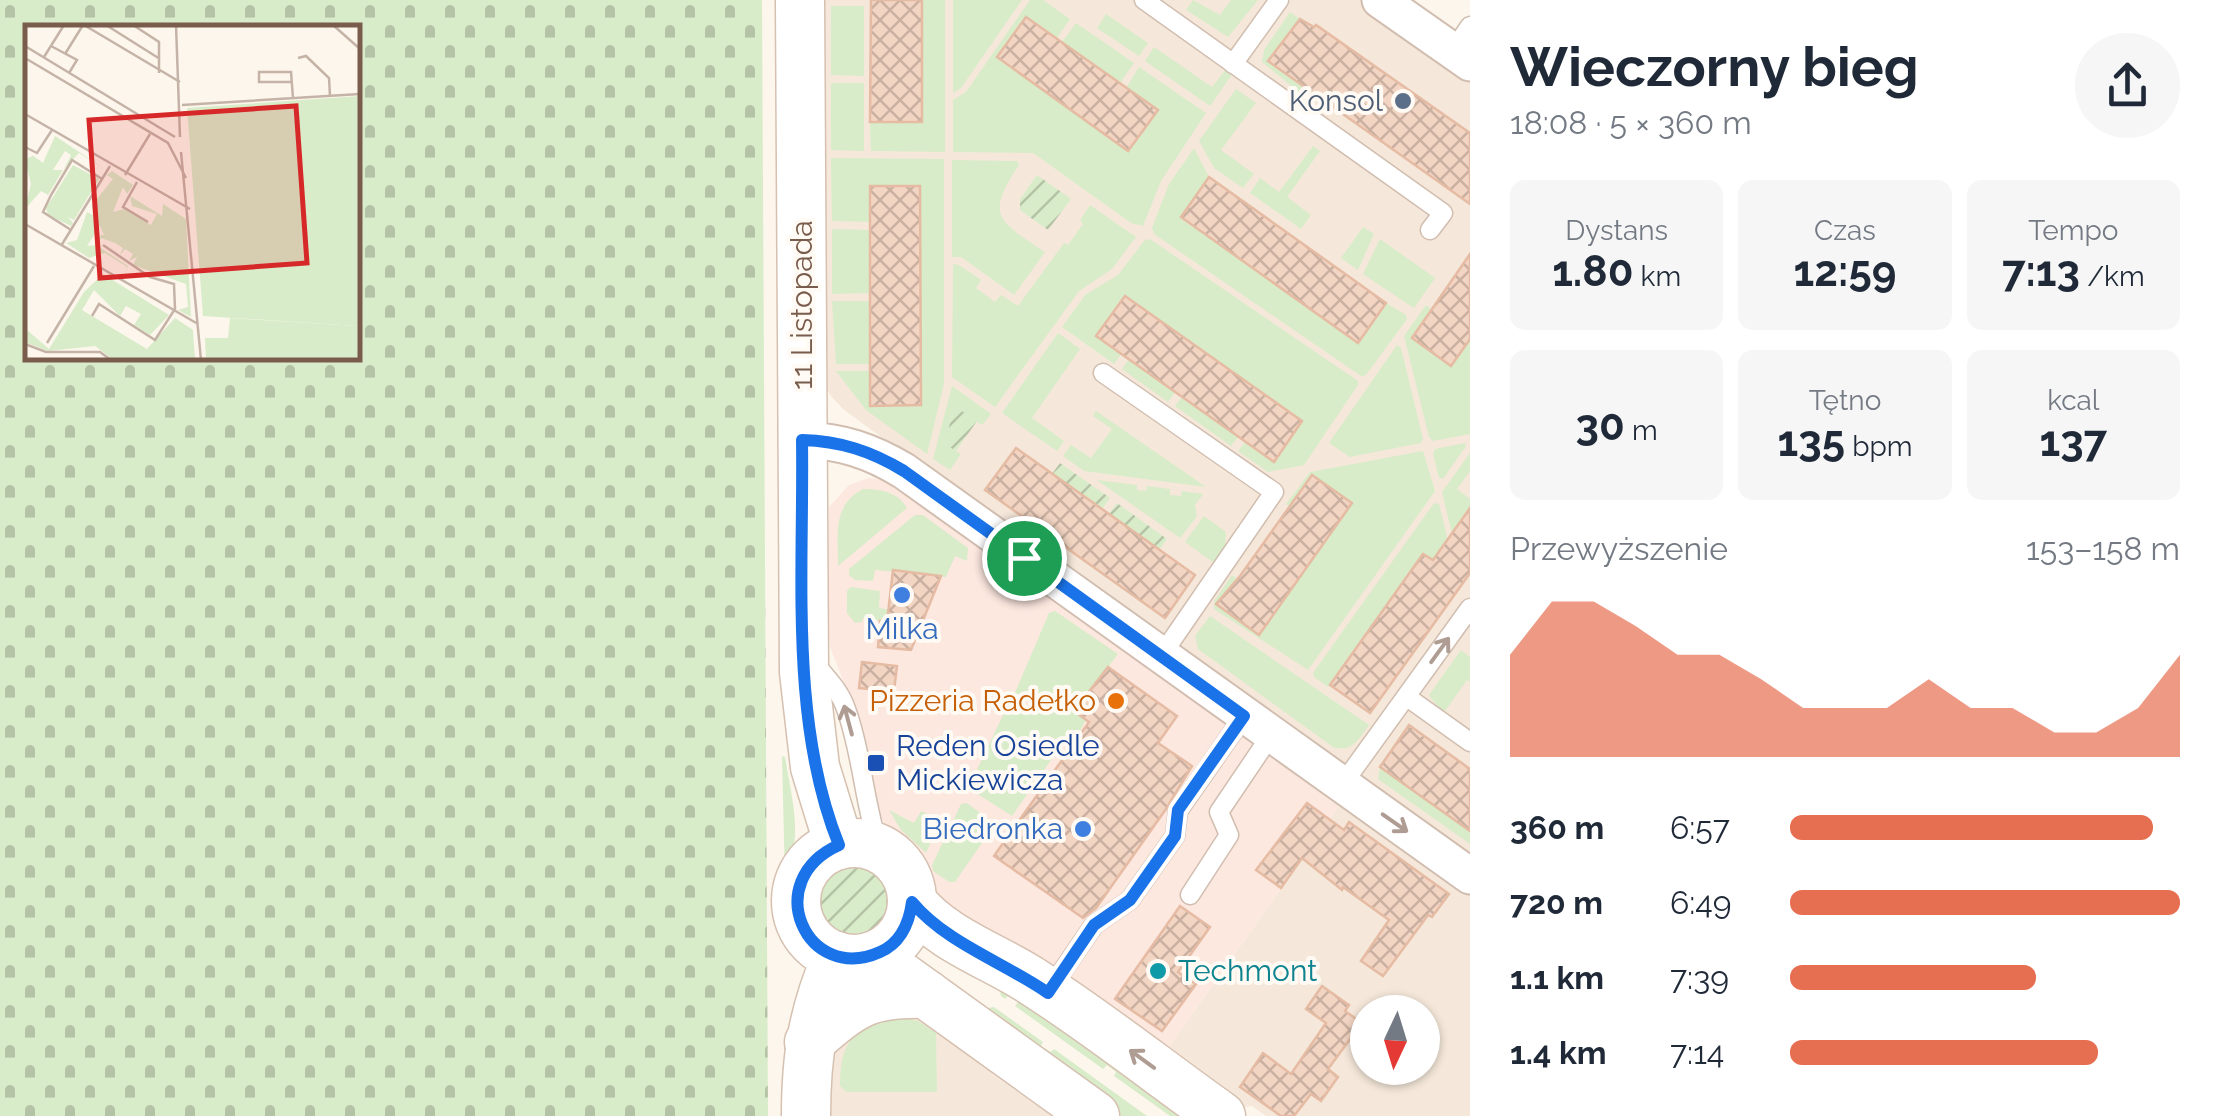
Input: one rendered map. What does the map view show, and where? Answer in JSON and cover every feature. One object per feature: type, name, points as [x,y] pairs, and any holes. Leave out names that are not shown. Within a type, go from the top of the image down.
[{"type":"street","name":"11 Listopada","points":[[800,0],[806,702],[814,767],[859,847]]},
{"type":"street","points":[[1380,0],[1464,46]]},
{"type":"street","points":[[802,440],[847,445],[889,462],[1470,876]]},
{"type":"street","points":[[806,1116],[809,1042],[821,993],[853,957],[888,948],[910,919],[912,902],[907,876],[896,860],[859,847],[822,853],[806,868],[797,888],[796,909],[810,938],[853,957],[926,994],[1095,1116]]},
{"type":"street","points":[[912,902],[943,930],[1048,993],[1221,1116]]},
{"type":"street","points":[[809,1042],[841,1015],[874,996],[926,994]]},
{"type":"lane","points":[[1144,0],[1443,213],[1430,230]]},
{"type":"lane","points":[[1233,64],[1279,0]]},
{"type":"lane","points":[[1103,374],[1274,492],[1161,656]]},
{"type":"lane","points":[[1342,785],[1470,608]]},
{"type":"lane","points":[[1407,696],[1470,742]]},
{"type":"lane","points":[[1190,895],[1229,835],[1218,812],[1258,725]]},
{"type":"lane","points":[[1048,993],[1094,925],[1130,900],[1175,836],[1178,810],[1258,725]]},
{"type":"shaded area","points":[[821,0],[1361,0],[1470,76],[1470,856],[956,492],[843,409],[830,395],[826,386]]},
{"type":"shaded area","points":[[869,478],[890,481],[1342,802],[1169,1047],[1126,1017],[1109,1019],[937,898],[924,883],[914,860],[880,817],[848,693],[830,647],[827,616],[829,507],[849,485]]},
{"type":"shaded area","points":[[1342,802],[1470,893],[1470,1116],[1266,1116],[1252,1106],[1235,1108],[1205,1088],[1202,1071],[1169,1047]]},
{"type":"shaded area","points":[[907,1006],[990,1058],[992,1074],[1052,1116],[830,1116],[833,1049],[839,1036]]},
{"type":"green space","points":[[0,0],[762,0],[768,1116],[0,1116]]},
{"type":"green space","points":[[922,0],[945,0],[945,152],[871,151],[870,123],[921,122]]},
{"type":"green space","points":[[953,0],[1022,0],[961,88],[953,93]]},
{"type":"green space","points":[[1030,0],[1043,0],[1070,19],[1057,38],[1026,17],[998,58],[1128,150],[1157,110],[1126,88],[1139,67],[1206,113],[1161,181],[1143,226],[1131,223],[1033,153],[953,152],[953,100],[966,92]]},
{"type":"green space","points":[[1193,0],[1220,15],[1231,0],[1258,0],[1228,37],[1186,10]]},
{"type":"green space","points":[[831,6],[864,6],[864,76],[831,75]]},
{"type":"green space","points":[[1290,12],[1300,19],[1269,61],[1306,90],[1302,95],[1262,62],[1264,50]]},
{"type":"green space","points":[[1106,14],[1148,43],[1139,56],[1097,28]]},
{"type":"green space","points":[[1076,23],[1134,63],[1120,83],[1062,42]]},
{"type":"green space","points":[[1154,47],[1212,87],[1226,69],[1233,73],[1210,106],[1145,61]]},
{"type":"green space","points":[[831,83],[864,83],[864,151],[831,150]]},
{"type":"green space","points":[[1236,89],[1256,103],[1221,150],[1254,174],[1243,188],[1214,168],[1199,141]]},
{"type":"green space","points":[[1313,146],[1320,151],[1287,197],[1311,215],[1301,229],[1250,193],[1260,178],[1279,192]]},
{"type":"green space","points":[[1194,148],[1209,177],[1182,218],[1357,343],[1386,303],[1406,315],[1407,319],[1366,375],[1361,376],[1154,234],[1152,228],[1169,184]]},
{"type":"green space","points":[[831,158],[944,159],[944,384],[927,454],[866,410],[836,371],[870,371],[871,406],[921,404],[919,187],[871,186],[870,222],[832,221]]},
{"type":"green space","points":[[952,160],[1017,161],[1019,165],[1002,196],[1002,216],[1007,225],[1045,252],[1014,295],[961,257],[952,257]]},
{"type":"green space","points":[[1037,175],[1071,199],[1048,230],[1020,210],[1020,199]]},
{"type":"green space","points":[[1090,205],[1136,237],[1112,269],[1079,291],[995,407],[952,377],[953,264],[981,280],[976,288],[995,302],[1001,295],[1018,306],[1064,243],[1068,245],[1083,224],[1080,220]]},
{"type":"green space","points":[[1363,227],[1374,234],[1358,270],[1341,258]]},
{"type":"green space","points":[[832,229],[870,230],[870,293],[832,294]]},
{"type":"green space","points":[[1150,239],[1358,381],[1304,465],[1268,472],[1238,451],[1245,442],[1274,462],[1302,421],[1125,296],[1096,336],[1121,354],[1114,364],[1062,327],[1085,295],[1118,275],[1144,241]]},
{"type":"green space","points":[[1380,239],[1435,278],[1414,308],[1363,274]]},
{"type":"green space","points":[[832,301],[871,301],[870,364],[836,364]]},
{"type":"green space","points":[[1426,305],[1431,309],[1412,338],[1451,365],[1470,339],[1470,434],[1433,441],[1429,437],[1404,336]]},
{"type":"green space","points":[[1058,333],[1080,349],[1032,418],[1064,441],[1057,451],[1002,413]]},
{"type":"green space","points":[[1397,345],[1401,348],[1423,439],[1421,443],[1350,457],[1329,443]]},
{"type":"green space","points":[[1129,359],[1175,392],[1168,402],[1122,369]]},
{"type":"green space","points":[[952,386],[991,414],[982,425],[954,406],[945,444],[961,454],[950,470],[933,459]]},
{"type":"green space","points":[[1182,397],[1238,437],[1231,446],[1175,406]]},
{"type":"green space","points":[[954,406],[977,421],[956,451],[945,444]]},
{"type":"green space","points":[[1096,411],[1206,487],[1084,471],[1063,456],[1071,445],[1091,458],[1112,429],[1093,416]]},
{"type":"green space","points":[[1465,443],[1443,479],[1439,478],[1435,449]]},
{"type":"green space","points":[[1423,451],[1435,491],[1308,670],[1214,609],[1214,601],[1232,575],[1238,579],[1219,606],[1259,634],[1352,503],[1312,475],[1290,506],[1286,504],[1310,472]]},
{"type":"green space","points":[[1470,453],[1470,471],[1457,489],[1470,499],[1470,508],[1459,524],[1470,532],[1459,563],[1442,492]]},
{"type":"green space","points":[[1060,463],[1110,498],[1102,509],[1052,474]]},
{"type":"green space","points":[[1097,480],[1137,485],[1137,490],[1146,491],[1147,486],[1170,489],[1170,495],[1181,496],[1182,491],[1203,494],[1195,505],[1197,516],[1180,538]]},
{"type":"green space","points":[[863,489],[888,493],[907,508],[838,566],[841,512]]},
{"type":"green space","points":[[1117,503],[1167,539],[1159,550],[1109,514]]},
{"type":"green space","points":[[1434,503],[1439,504],[1457,578],[1423,554],[1328,687],[1313,673]]},
{"type":"green space","points":[[915,515],[923,515],[968,548],[967,561],[955,556],[946,577],[875,570],[873,581],[855,580],[849,575],[849,569]]},
{"type":"green space","points":[[1204,516],[1226,532],[1225,553],[1217,565],[1185,542]]},
{"type":"green space","points":[[851,587],[880,591],[879,608],[924,614],[901,624],[863,618],[855,623],[847,613],[847,591]]},
{"type":"green space","points":[[1055,611],[1118,654],[1086,696],[1011,702],[1049,613]]},
{"type":"green space","points":[[1210,616],[1369,725],[1358,740],[1345,748],[1333,747],[1198,649],[1195,636]]},
{"type":"green space","points":[[1461,650],[1470,657],[1470,682],[1467,680],[1443,714],[1429,695]]},
{"type":"green space","points":[[1081,703],[1075,711],[1086,720],[1074,741],[1067,737],[1012,816],[973,791],[971,782],[1005,711]]},
{"type":"green space","points":[[782,756],[795,819],[794,848],[785,881]]},
{"type":"green space","points":[[1380,767],[1470,831],[1470,844],[1378,779]]},
{"type":"green space","points":[[967,803],[995,824],[955,882],[949,882],[933,871],[932,865],[961,804]]},
{"type":"green space","points":[[889,810],[914,823],[921,811],[941,820],[926,853],[901,830]]},
{"type":"green space","points":[[855,864],[882,874],[892,901],[882,928],[855,938],[828,928],[818,901],[828,874]]},
{"type":"green space","points":[[1007,980],[1198,1116],[1170,1116],[1114,1076],[1116,1072],[1107,1065],[1103,1069],[1015,1006],[1018,1002],[1001,996],[1000,990]]},
{"type":"green space","points":[[994,1007],[1043,1042],[1041,1046],[1051,1052],[1054,1049],[1147,1116],[1119,1116],[981,1018],[988,1008]]},
{"type":"green space","points":[[899,1016],[918,1021],[936,1033],[937,1092],[846,1092],[840,1086],[847,1046],[861,1031]]},
{"type":"building","points":[[871,0],[922,0],[922,122],[870,122]]},
{"type":"building","points":[[1026,17],[1158,110],[1128,151],[997,57]]},
{"type":"building","points":[[1300,19],[1316,25],[1470,133],[1470,204],[1268,61]]},
{"type":"building","points":[[1209,177],[1386,303],[1358,343],[1181,217]]},
{"type":"building","points":[[870,186],[920,186],[921,405],[870,406]]},
{"type":"building","points":[[1470,254],[1470,339],[1451,366],[1412,338]]},
{"type":"building","points":[[1125,296],[1302,421],[1274,462],[1096,336]]},
{"type":"building","points":[[1016,448],[1195,575],[1165,618],[985,490]]},
{"type":"building","points":[[1312,475],[1352,503],[1259,635],[1216,604]]},
{"type":"building","points":[[1470,508],[1470,573],[1370,713],[1330,685],[1423,554],[1433,560]]},
{"type":"building","points":[[893,570],[941,576],[911,650],[878,647],[880,621],[887,622]]},
{"type":"building","points":[[862,662],[897,666],[894,691],[859,688]]},
{"type":"building","name":"Biedronka","points":[[1108,667],[1177,716],[1158,743],[1192,766],[1096,908],[1083,918],[994,856],[1089,722],[1074,711]]},
{"type":"building","points":[[1409,725],[1470,769],[1470,831],[1380,767]]},
{"type":"building","points":[[1307,803],[1344,830],[1349,822],[1449,894],[1432,917],[1428,915],[1383,976],[1361,961],[1389,920],[1302,858],[1281,888],[1256,870]]},
{"type":"building","name":"Techmont","points":[[1180,906],[1210,927],[1178,972],[1196,984],[1162,1031],[1115,999]]},
{"type":"building","points":[[1322,986],[1349,1005],[1345,1011],[1350,1015],[1350,1039],[1328,1069],[1338,1077],[1321,1101],[1311,1094],[1294,1116],[1281,1116],[1240,1087],[1263,1053],[1291,1074],[1326,1023],[1306,1009]]},
{"type":"place","name":"Konsol","points":[[1403,101]]},
{"type":"place","name":"Milka","points":[[902,595]]},
{"type":"place","name":"Pizzeria Radełko","points":[[1116,701]]},
{"type":"place","name":"Reden Osiedle Mickiewicza","points":[[876,763]]},
{"type":"place","name":"Biedronka","points":[[1083,829]]},
{"type":"place","name":"Techmont","points":[[1158,971]]},
{"type":"route","points":[[802,440],[847,445],[889,462],[1024,558],[1244,716],[1178,810],[1175,836],[1130,900],[1094,925],[1048,993],[943,930],[912,902],[903,933],[888,948],[869,957],[836,956],[818,946],[804,930],[796,909],[797,888],[806,868],[822,853],[839,845],[822,797],[809,735],[804,672],[802,440]]}]
